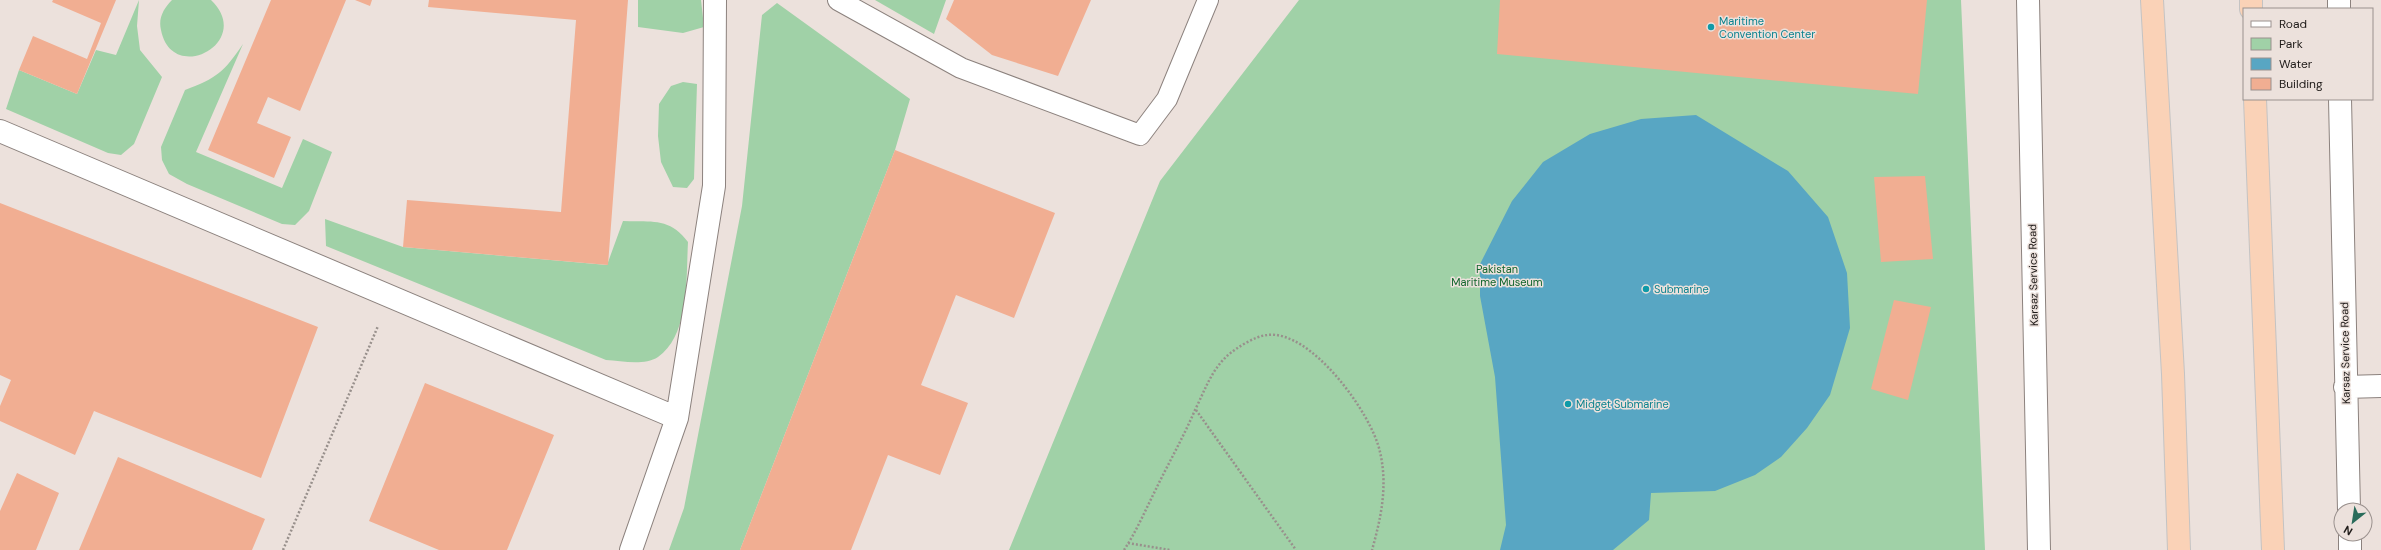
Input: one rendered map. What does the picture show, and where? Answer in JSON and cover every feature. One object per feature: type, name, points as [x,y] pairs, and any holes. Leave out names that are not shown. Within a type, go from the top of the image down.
[{"type":"highway","points":[[2152,0],[2173,374],[2179,550]]},
{"type":"highway","points":[[2255,100],[2273,550]]},
{"type":"street","points":[[631,550],[677,418],[714,186],[715,0]]},
{"type":"street","name":"Karsaz Service Road","points":[[2028,0],[2039,550]]},
{"type":"street","name":"Karsaz Service Road","points":[[2340,100],[2345,387],[2349,502]]},
{"type":"street","points":[[0,131],[677,418]]},
{"type":"street","points":[[2345,387],[2381,386]]},
{"type":"lane","points":[[838,0],[961,68],[1140,134],[1167,99],[1208,0]]},
{"type":"path","points":[[283,550],[391,297]]},
{"type":"path","points":[[1124,550],[1196,410],[1209,377],[1228,356],[1250,342],[1267,335],[1291,338],[1318,358],[1350,393],[1369,422],[1380,452],[1384,496],[1372,550]]},
{"type":"path","points":[[1196,410],[1296,550]]},
{"type":"path","points":[[1128,543],[1170,550]]},
{"type":"green space","points":[[139,0],[137,26],[140,50],[162,77],[134,144],[121,155],[108,153],[6,109],[19,70],[77,94],[96,50],[116,55]]},
{"type":"green space","points":[[172,0],[211,0],[222,16],[223,30],[217,43],[207,52],[193,56],[180,55],[168,47],[161,30],[160,21],[166,6]]},
{"type":"green space","points":[[638,0],[701,0],[704,27],[683,33],[638,27]]},
{"type":"green space","points":[[875,0],[946,0],[934,34]]},
{"type":"green space","name":"Pakistan Maritime Museum","points":[[1299,0],[1961,0],[1985,550],[1009,550],[1160,181]]},
{"type":"green space","points":[[777,3],[910,99],[895,150],[740,550],[669,550],[684,508],[742,206],[762,15]]},
{"type":"green space","points":[[243,44],[196,152],[282,188],[303,139],[332,152],[309,211],[295,225],[282,224],[187,184],[169,174],[162,160],[161,147],[185,90],[205,82],[219,73],[225,68]]},
{"type":"green space","points":[[683,82],[697,84],[694,179],[687,188],[673,187],[661,162],[658,136],[659,104],[671,86]]},
{"type":"green space","points":[[325,219],[403,247],[607,265],[623,221],[659,222],[674,228],[688,242],[686,288],[681,320],[676,335],[668,347],[658,357],[652,360],[640,362],[606,360],[326,246]]},
{"type":"water","points":[[1696,115],[1788,171],[1828,217],[1847,273],[1850,328],[1830,395],[1807,428],[1781,457],[1755,475],[1715,491],[1651,493],[1649,520],[1613,550],[1500,550],[1506,525],[1495,377],[1480,296],[1480,264],[1512,201],[1543,162],[1590,134],[1641,119]]},
{"type":"building","points":[[53,0],[116,0],[77,94],[19,70],[33,36],[87,59],[101,23],[52,2]]},
{"type":"building","points":[[271,0],[346,0],[300,111],[268,97],[257,123],[291,137],[274,178],[208,150]]},
{"type":"building","points":[[355,0],[372,0],[370,6]]},
{"type":"building","points":[[429,0],[628,0],[608,265],[403,247],[407,200],[561,212],[576,20],[428,7]]},
{"type":"building","points":[[954,0],[1091,0],[1058,76],[992,55],[946,19]]},
{"type":"building","name":"Maritime Convention Center","points":[[1500,0],[1927,0],[1918,94],[1497,54]]},
{"type":"building","points":[[895,150],[1055,213],[1014,318],[956,295],[921,385],[968,403],[940,475],[888,455],[851,550],[740,550]]},
{"type":"building","points":[[1925,176],[1933,259],[1881,262],[1874,177]]},
{"type":"building","points":[[0,203],[318,327],[261,478],[94,411],[75,455],[0,421],[0,406],[11,380],[0,375]]},
{"type":"building","points":[[1894,300],[1931,307],[1908,400],[1871,389]]},
{"type":"building","points":[[425,383],[554,435],[507,550],[439,550],[369,521]]},
{"type":"building","points":[[118,457],[265,519],[252,550],[79,550]]},
{"type":"building","points":[[17,473],[59,493],[36,550],[0,550],[0,511]]},
{"type":"place","name":"Maritime Convention Center","points":[[1711,27]]},
{"type":"place","name":"Submarine","points":[[1646,289]]},
{"type":"place","name":"Midget Submarine","points":[[1568,404]]}]
